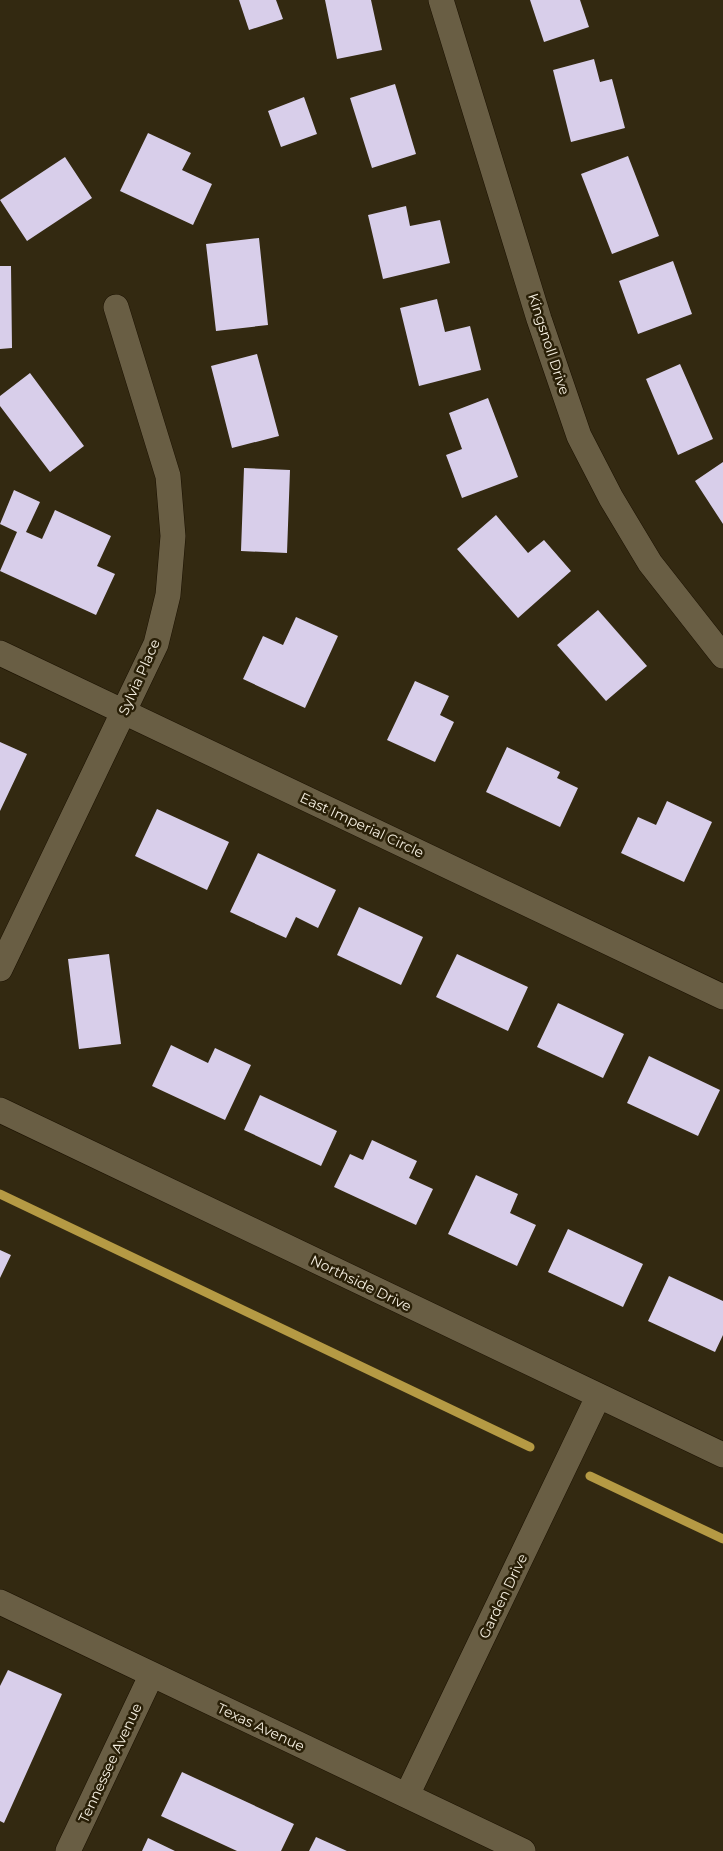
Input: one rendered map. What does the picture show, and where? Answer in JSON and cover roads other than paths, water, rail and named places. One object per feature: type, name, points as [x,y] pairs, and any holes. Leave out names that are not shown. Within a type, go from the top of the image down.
[{"type":"street","name":"Kingsnoll Drive","points":[[441,0],[536,309],[580,436],[610,498],[650,563],[723,656]]},
{"type":"street","name":"Sylvia Place","points":[[0,970],[156,644],[168,595],[173,536],[168,476],[116,307]]},
{"type":"street","name":"East Imperial Circle","points":[[0,653],[723,997]]},
{"type":"street","name":"Northside Drive","points":[[0,1110],[723,1456]]},
{"type":"street","name":"Garden Drive","points":[[407,1795],[598,1397]]},
{"type":"street","name":"Texas Avenue","points":[[0,1602],[151,1676],[523,1851]]},
{"type":"street","name":"Tennessee Avenue","points":[[68,1851],[151,1676]]},
{"type":"waterway","points":[[0,1194],[530,1447]]},
{"type":"waterway","points":[[590,1476],[723,1539]]}]
